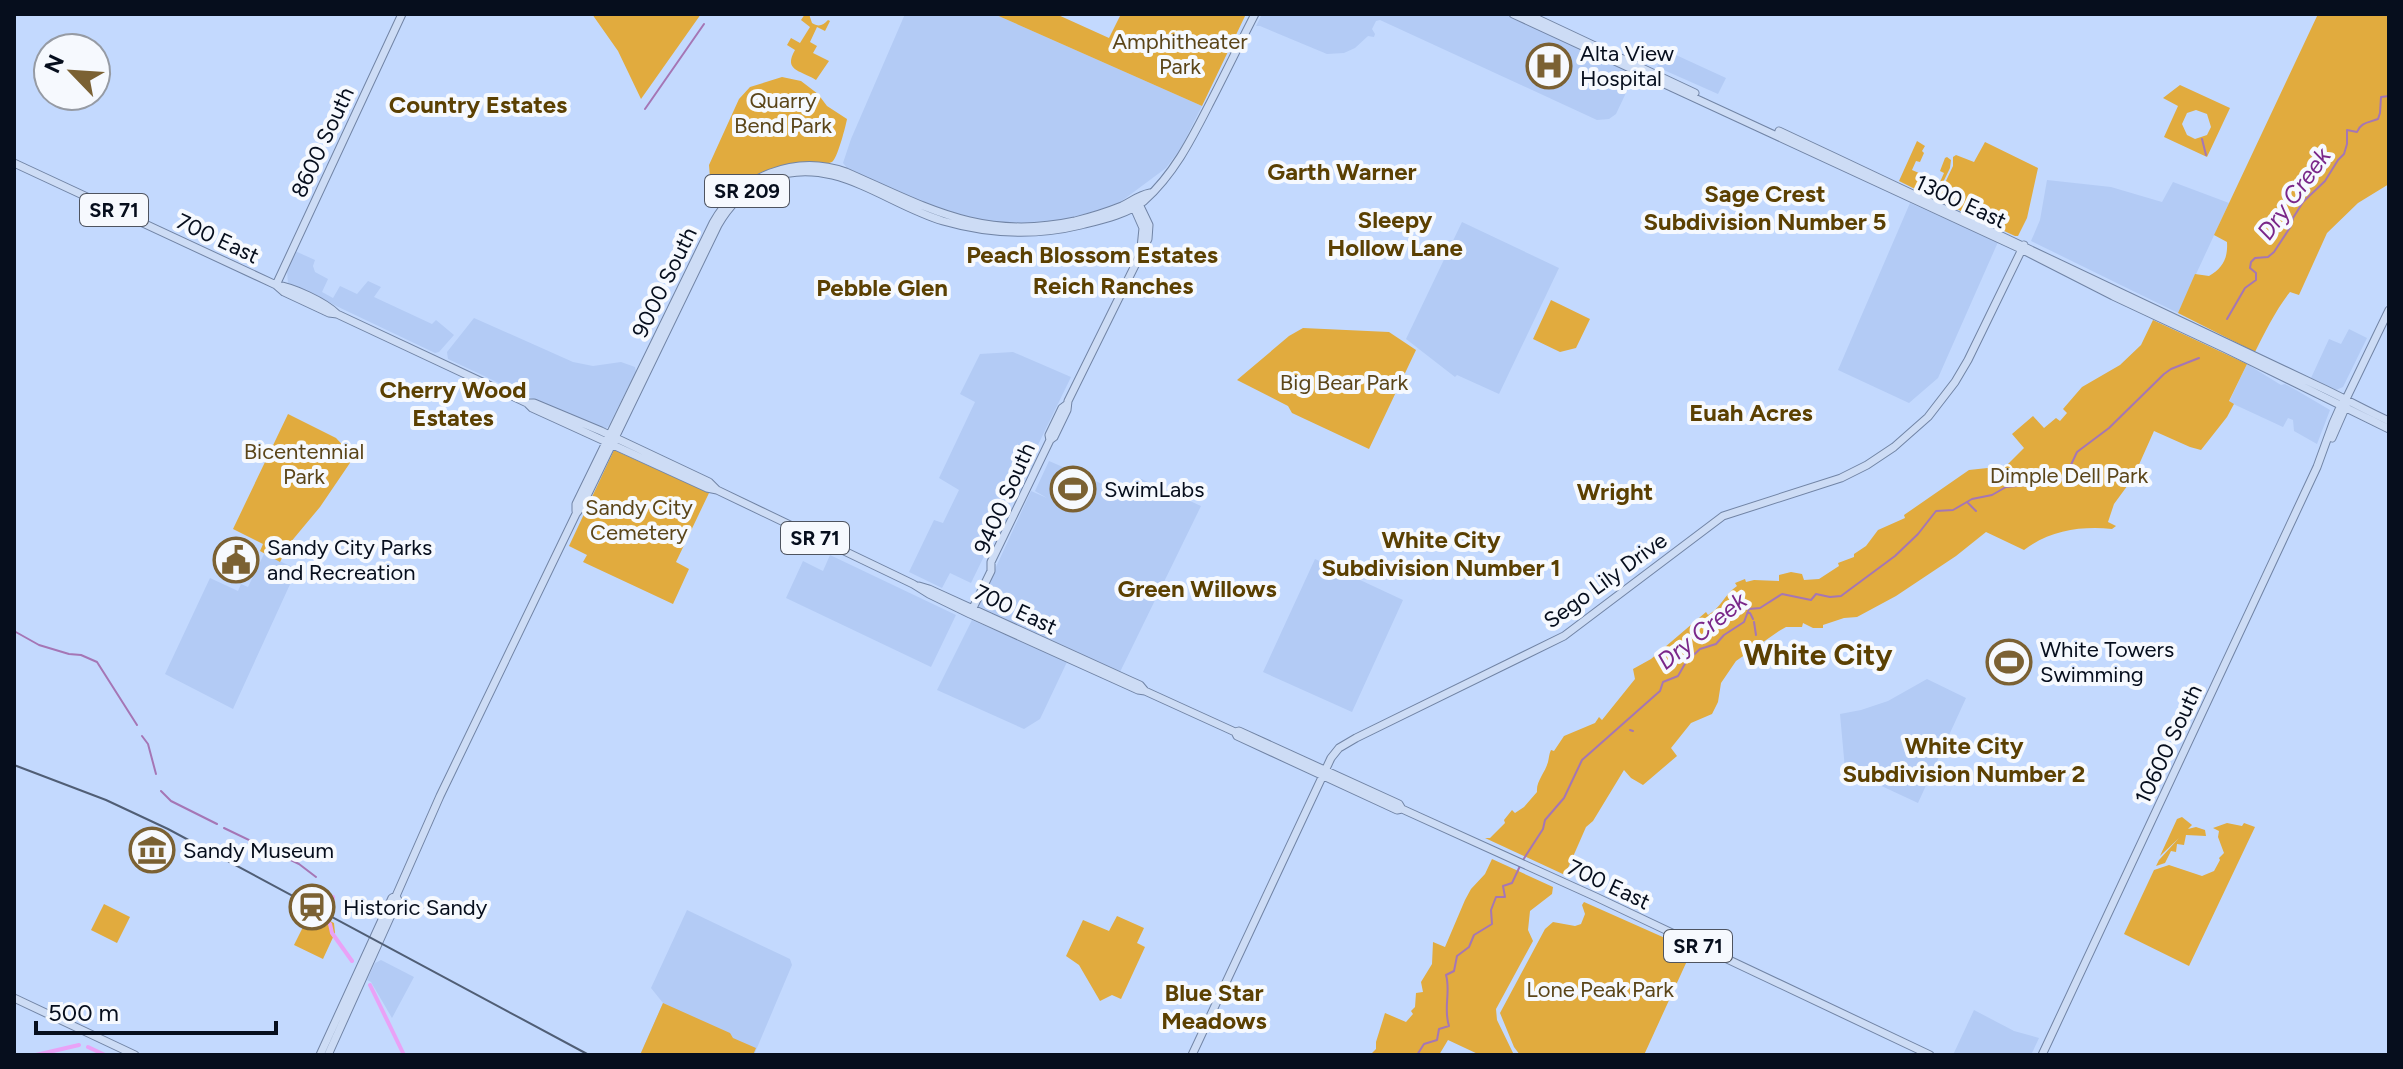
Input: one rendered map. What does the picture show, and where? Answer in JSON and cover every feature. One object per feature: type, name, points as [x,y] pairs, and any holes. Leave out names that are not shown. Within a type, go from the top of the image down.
[{"type":"main road","name":"8600 South","points":[[276,285],[402,14]]},
{"type":"main road","name":"SR 209","points":[[839,166],[880,184],[892,194],[950,217],[1010,226],[1075,221],[1135,202],[1164,181],[1179,162],[1255,14]]},
{"type":"main road","name":"1300 East","points":[[1513,14],[2075,271],[2389,429]]},
{"type":"main road","name":"1300 East","points":[[1527,14],[2022,247],[2055,266],[2344,404],[2389,421]]},
{"type":"main road","name":"700 East","points":[[14,163],[276,285],[302,294],[532,408],[709,480],[717,490]]},
{"type":"main road","points":[[799,171],[839,166],[882,195]]},
{"type":"main road","name":"9000 South","points":[[320,1055],[392,898],[396,896],[424,831],[582,506],[610,439],[713,223],[727,202],[751,182],[776,170],[839,166]]},
{"type":"main road","name":"9000 South","points":[[610,439],[725,214],[756,185],[799,171],[834,174],[947,222],[1020,232],[1086,224],[1135,202]]},
{"type":"main road","name":"9400 South","points":[[972,611],[991,571],[991,562],[1056,433],[1067,410],[1066,405],[1141,251],[1143,228],[1135,202]]},
{"type":"main road","name":"Sego Lily Drive","points":[[1192,1055],[1335,753],[1349,741],[1564,636],[1723,516],[1841,478],[1870,464],[1894,447],[1928,417],[1955,382],[2022,247]]},
{"type":"main road","points":[[2055,266],[2075,271]]},
{"type":"main road","name":"10600 South","points":[[2042,1055],[2389,310]]},
{"type":"main road","name":"700 East","points":[[610,439],[929,594],[1140,685],[1145,691],[1235,732],[1237,736],[1536,870],[1930,1055]]},
{"type":"main road","name":"9000 South","points":[[328,1055],[398,900],[396,896]]},
{"type":"main road","points":[[361,966],[374,953]]},
{"type":"main road","points":[[14,998],[135,1055]]},
{"type":"main road","points":[[337,1036],[334,1033],[344,1004]]},
{"type":"shaded area","points":[[905,14],[994,14],[1202,106],[1181,148],[1166,168],[1119,203],[1104,209],[1061,220],[1022,223],[985,221],[935,209],[847,168],[843,163]]},
{"type":"shaded area","name":"Alta View Hospital","points":[[1262,14],[1509,14],[1593,53],[1633,78],[1616,114],[1609,119],[1597,120],[1380,20],[1372,29],[1374,37],[1368,36],[1344,53],[1327,54],[1256,26]]},
{"type":"shaded area","points":[[1665,50],[1726,78],[1718,94],[1657,67]]},
{"type":"shaded area","points":[[2047,180],[2111,187],[2162,202],[2173,182],[2229,203],[2178,313],[2031,241],[2040,220]]},
{"type":"shaded area","points":[[1910,203],[1998,242],[1938,378],[1909,403],[1838,370]]},
{"type":"shaded area","points":[[1462,222],[1559,268],[1499,394],[1457,375],[1455,377],[1406,339]]},
{"type":"shaded area","points":[[295,251],[315,260],[315,272],[328,279],[322,292],[333,298],[340,286],[357,294],[368,281],[381,287],[374,297],[432,324],[436,320],[454,335],[435,353],[288,283],[287,271]]},
{"type":"shaded area","points":[[474,318],[573,362],[593,366],[621,362],[635,367],[636,372],[608,427],[604,429],[533,399],[448,359],[447,352]]},
{"type":"shaded area","points":[[2349,329],[2367,338],[2343,387],[2336,390],[2311,378],[2329,339],[2341,344]]},
{"type":"shaded area","points":[[1013,352],[1071,377],[971,583],[950,573],[942,588],[909,572],[934,520],[943,523],[959,490],[939,478],[975,402],[960,394],[980,354]]},
{"type":"shaded area","points":[[2247,364],[2330,410],[2317,444],[2294,431],[2293,420],[2288,418],[2283,427],[2229,402]]},
{"type":"shaded area","points":[[1049,461],[1130,496],[1139,478],[1201,506],[1120,672],[978,606],[1031,491],[1047,498],[1035,491]]},
{"type":"shaded area","points":[[264,554],[297,569],[233,709],[165,674],[210,578],[238,591],[241,584],[248,587]]},
{"type":"shaded area","points":[[830,555],[956,615],[931,667],[786,598],[803,561],[823,571]]},
{"type":"shaded area","points":[[1315,559],[1403,600],[1352,712],[1263,672]]},
{"type":"shaded area","points":[[972,620],[1067,662],[1040,719],[1024,729],[937,690]]},
{"type":"shaded area","points":[[1927,679],[1966,698],[1918,803],[1845,769],[1840,714],[1888,701]]},
{"type":"shaded area","points":[[687,910],[790,959],[792,965],[754,1055],[640,1055],[663,1003],[651,988]]},
{"type":"shaded area","points":[[381,960],[414,977],[392,1018],[367,980],[375,963]]},
{"type":"shaded area","points":[[1974,1010],[2014,1031],[2039,1038],[2031,1055],[1953,1055]]},
{"type":"green space","points":[[592,14],[701,14],[641,99],[618,51]]},
{"type":"green space","points":[[809,14],[816,25],[830,21],[825,31],[817,27],[810,42],[817,46],[813,53],[829,61],[816,80],[792,66],[795,50],[787,45],[791,38],[800,43],[810,27],[801,20]]},
{"type":"green space","name":"Amphitheater Park","points":[[994,14],[1056,14],[1109,38],[1121,14],[1246,14],[1202,106]]},
{"type":"green space","points":[[2318,14],[2389,14],[2389,184],[2358,203],[2327,233],[2299,295],[2290,292],[2255,352],[2178,313],[2195,274],[2209,276],[2224,262],[2227,242],[2214,235]]},
{"type":"green space","name":"Quarry Bend Park","points":[[782,77],[801,81],[818,94],[827,106],[847,119],[835,158],[827,163],[796,163],[776,167],[723,195],[710,178],[709,165],[739,99],[750,87]]},
{"type":"green space","points":[[2180,85],[2230,108],[2207,157],[2164,137],[2178,106],[2163,98]],"holes":[[[2196,110],[2207,114],[2211,127],[2207,135],[2195,139],[2187,135],[2182,124],[2187,113]]]},
{"type":"green space","points":[[1917,141],[1925,146],[1924,153],[1912,170],[1940,182],[1945,158],[1951,160],[1935,199],[1899,181]]},
{"type":"green space","points":[[1985,142],[2038,168],[2027,218],[2018,236],[1937,200],[1953,166],[1953,157],[1956,155],[1974,162]]},
{"type":"green space","points":[[1551,300],[1590,319],[1576,348],[1560,352],[1533,339]]},
{"type":"green space","name":"Dimple Dell Park","points":[[2153,320],[2247,364],[2229,401],[2234,404],[2201,450],[2154,431],[2133,478],[2114,504],[2108,522],[2116,526],[2112,529],[2089,528],[2055,534],[2024,550],[1986,532],[1896,596],[1857,617],[1844,618],[1823,625],[1823,628],[1813,628],[1803,623],[1802,627],[1786,627],[1779,631],[1736,661],[1721,683],[1718,702],[1712,714],[1691,723],[1671,748],[1677,756],[1643,785],[1624,770],[1593,821],[1586,827],[1565,875],[1485,838],[1490,838],[1505,823],[1512,810],[1515,813],[1524,807],[1537,792],[1551,750],[1554,751],[1564,736],[1595,723],[1599,717],[1602,720],[1635,679],[1633,669],[1651,659],[1706,612],[1708,615],[1712,612],[1737,586],[1735,583],[1745,579],[1746,582],[1779,581],[1779,575],[1791,572],[1802,574],[1804,580],[1819,579],[1839,566],[1838,563],[1854,557],[1878,530],[1905,518],[1904,515],[1969,470],[2006,466],[2024,448],[2012,434],[2033,416],[2044,428],[2056,418],[2060,421],[2067,413],[2063,409],[2082,387],[2120,365],[2141,345]]},
{"type":"green space","name":"Big Bear Park","points":[[1303,328],[1389,332],[1416,350],[1369,449],[1292,413],[1288,406],[1237,380]]},
{"type":"green space","name":"Bicentennial Park","points":[[288,414],[336,438],[354,457],[320,507],[290,543],[280,562],[260,551],[263,544],[233,529]]},
{"type":"green space","name":"Sandy City Cemetery","points":[[614,450],[709,493],[676,562],[689,569],[673,604],[583,562],[587,555],[569,546]]},
{"type":"green space","points":[[2182,817],[2192,825],[2188,829],[2196,827],[2205,830],[2206,836],[2186,835],[2184,845],[2177,844],[2176,852],[2171,851],[2165,863],[2156,866],[2179,838],[2160,856],[2177,819]]},
{"type":"green space","points":[[2227,823],[2242,826],[2244,823],[2255,827],[2189,966],[2124,934],[2154,870],[2169,865],[2202,876],[2214,871],[2224,853],[2219,831],[2213,828]]},
{"type":"green space","points":[[1492,859],[1553,887],[1552,894],[1530,911],[1528,930],[1533,941],[1496,1009],[1497,1020],[1514,1055],[1480,1055],[1448,1040],[1439,1055],[1370,1055],[1376,1049],[1385,1013],[1406,1022],[1413,1014],[1411,1011],[1415,1007],[1416,993],[1423,992],[1421,982],[1432,964],[1433,942],[1445,947],[1465,900],[1485,874]]},
{"type":"green space","name":"Lone Peak Park","points":[[1584,902],[1692,950],[1644,1055],[1520,1055],[1500,1013],[1545,929],[1553,922],[1575,926],[1581,924],[1585,914]]},
{"type":"green space","points":[[104,904],[130,917],[117,943],[91,930]]},
{"type":"green space","points":[[311,911],[334,923],[335,933],[323,959],[294,945]]},
{"type":"green space","points":[[1117,916],[1144,928],[1137,943],[1145,947],[1121,999],[1112,995],[1100,1001],[1079,965],[1066,956],[1083,920],[1109,931]]},
{"type":"green space","points":[[663,1003],[756,1048],[753,1055],[640,1055]]},
{"type":"waterway","points":[[645,109],[704,24]]},
{"type":"waterway","name":"Dry Creek","points":[[2227,319],[2245,288],[2256,280],[2256,273],[2250,268],[2251,262],[2274,252],[2303,202],[2325,181],[2344,154],[2347,130],[2357,132],[2363,125],[2378,119],[2381,97],[2389,96]]},
{"type":"waterway","points":[[2202,139],[2206,155]]},
{"type":"waterway","name":"Dry Creek","points":[[1523,860],[1543,829],[1545,820],[1564,798],[1582,760],[1660,691],[1663,682],[1678,676],[1686,662],[1700,649],[1716,644],[1744,622],[1749,609],[1760,608],[1782,594],[1811,600],[1816,594],[1841,596],[1895,556],[1936,511],[1953,510],[1972,499],[1992,495],[2006,487],[2057,482],[2069,469],[2077,452],[2109,428],[2164,374],[2199,358]]},
{"type":"waterway","points":[[1968,503],[1976,511]]},
{"type":"waterway","name":"Dry Creek","points":[[1747,613],[1753,619]]},
{"type":"waterway","points":[[1754,622],[1756,635]]},
{"type":"waterway","points":[[14,631],[39,645],[97,662],[137,725]]},
{"type":"waterway","points":[[142,736],[148,744],[156,774]]},
{"type":"waterway","points":[[161,791],[171,801],[217,824]]},
{"type":"waterway","points":[[224,828],[299,864],[316,877]]},
{"type":"waterway","name":"Dry Creek","points":[[1417,1055],[1424,1044],[1437,1040],[1439,1029],[1449,1026],[1446,975],[1454,971],[1457,956],[1469,947],[1474,935],[1492,924],[1491,910],[1496,897],[1505,897],[1503,886],[1512,883],[1520,866]]},
{"type":"waterway","points":[[332,913],[333,897]]},
{"type":"waterway","points":[[330,924],[332,933],[352,961]]},
{"type":"waterway","points":[[370,985],[404,1055]]},
{"type":"waterway","points":[[36,1055],[79,1045]]},
{"type":"waterway","points":[[88,1047],[105,1055]]},
{"type":"tram line","points":[[14,765],[106,800],[168,829],[589,1055]]},
{"type":"place","name":"Alta View Hospital","points":[[1549,66]]},
{"type":"place","name":"SwimLabs","points":[[1073,489]]},
{"type":"place","name":"Sandy City Parks and Recreation","points":[[236,560]]},
{"type":"place","name":"White Towers Swimming","points":[[2009,662]]},
{"type":"place","name":"Sandy Museum","points":[[152,850]]},
{"type":"place","name":"Historic Sandy","points":[[312,907]]},
{"type":"district","name":"Country Estates","points":[[478,105]]},
{"type":"district","name":"Garth Warner","points":[[1342,172]]},
{"type":"district","name":"Sage Crest Subdivision Number 5","points":[[1765,208]]},
{"type":"district","name":"Sleepy Hollow Lane","points":[[1395,234]]},
{"type":"district","name":"Peach Blossom Estates","points":[[1092,255]]},
{"type":"district","name":"Reich Ranches","points":[[1113,286]]},
{"type":"district","name":"Pebble Glen","points":[[882,288]]},
{"type":"district","name":"Cherry Wood Estates","points":[[453,404]]},
{"type":"district","name":"Euah Acres","points":[[1751,413]]},
{"type":"district","name":"Wright","points":[[1615,492]]},
{"type":"district","name":"White City Subdivision Number 1","points":[[1441,554]]},
{"type":"district","name":"Green Willows","points":[[1197,589]]},
{"type":"district","name":"White City","points":[[1818,655]]},
{"type":"district","name":"White City Subdivision Number 2","points":[[1964,760]]},
{"type":"district","name":"Blue Star Meadows","points":[[1214,1007]]}]
